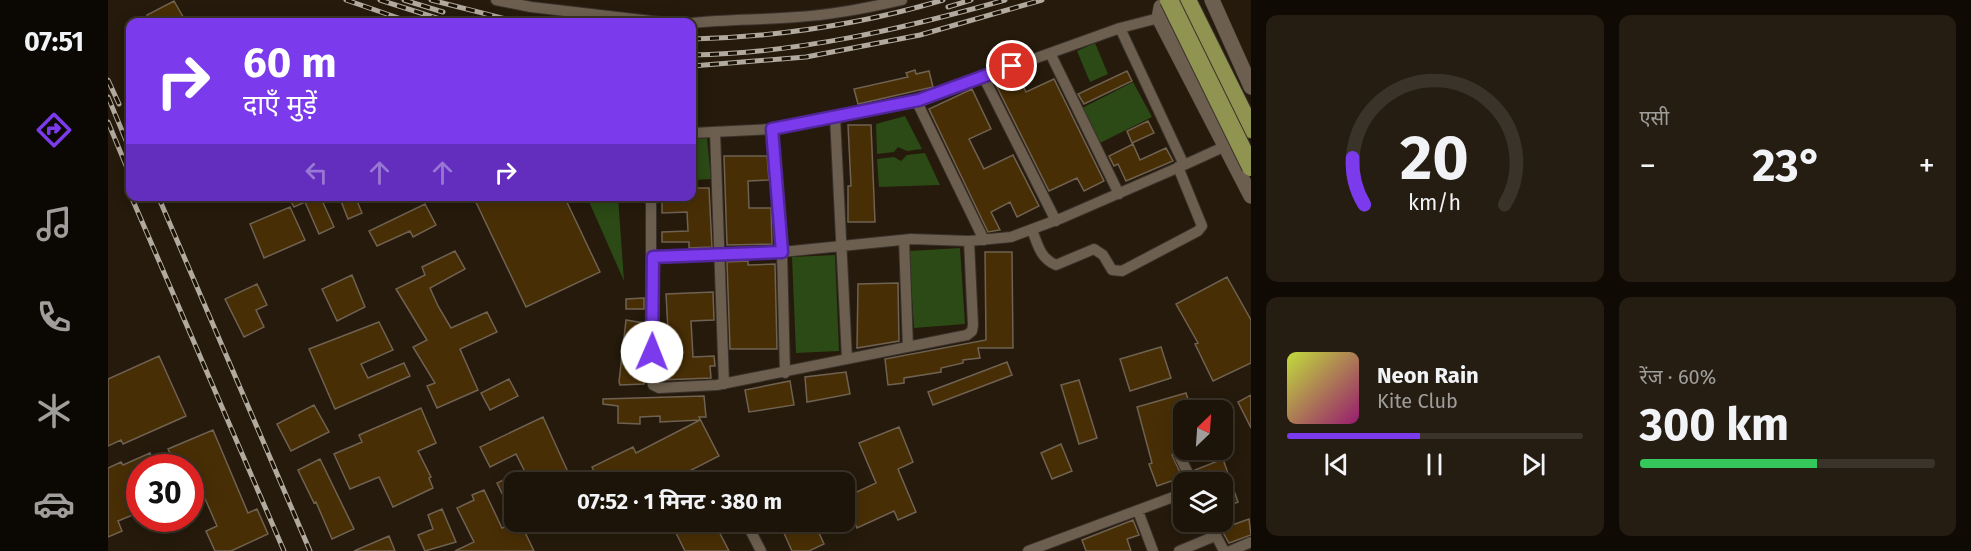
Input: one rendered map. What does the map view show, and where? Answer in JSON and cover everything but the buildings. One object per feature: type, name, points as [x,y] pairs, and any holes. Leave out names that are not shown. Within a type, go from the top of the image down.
[{"type":"highway","points":[[1169,0],[1251,167]]},
{"type":"highway","points":[[1187,0],[1251,129]]},
{"type":"street","points":[[496,0],[531,7],[626,18]]},
{"type":"street","points":[[696,22],[843,12],[902,0]]},
{"type":"street","points":[[1181,0],[1161,7],[1160,18],[1251,196]]},
{"type":"street","points":[[1212,0],[1251,87]]},
{"type":"street","points":[[696,133],[772,129],[916,100],[1051,55],[1120,28],[1160,18]]},
{"type":"street","points":[[1032,230],[1041,254],[1047,261],[1056,265],[1094,249],[1103,255],[1112,270],[1122,271],[1198,231],[1202,226],[1181,166],[1120,28]]},
{"type":"street","points":[[1051,55],[1119,194]]},
{"type":"street","points":[[983,76],[1056,221]]},
{"type":"street","points":[[916,100],[984,240]]},
{"type":"street","points":[[835,117],[847,359]]},
{"type":"street","points":[[772,129],[782,252],[785,373]]},
{"type":"street","points":[[715,132],[724,384]]},
{"type":"street","points":[[653,257],[782,252],[904,240],[984,240],[1032,230],[1056,221],[1251,134]]},
{"type":"street","points":[[651,201],[653,385],[659,388],[724,384],[967,335],[972,331],[969,241]]},
{"type":"street","points":[[904,240],[908,347]]},
{"type":"street","points":[[1028,551],[1058,546],[1173,498]]},
{"type":"street","points":[[1138,511],[1153,551]]},
{"type":"street","points":[[751,532],[761,551]]},
{"type":"street","points":[[1213,532],[1224,551]]},
{"type":"street","points":[[1179,551],[1215,536]]},
{"type":"street","points":[[1230,551],[1251,542]]},
{"type":"green space","points":[[1095,43],[1108,74],[1090,82],[1077,51]]},
{"type":"green space","points":[[1133,82],[1152,117],[1100,143],[1082,108]]},
{"type":"green space","points":[[905,116],[922,149],[907,151],[898,147],[894,152],[877,154],[876,124]]},
{"type":"green space","points":[[707,138],[711,179],[696,180],[696,139]]},
{"type":"green space","points":[[925,153],[940,185],[879,187],[877,159],[894,157],[901,161],[907,155]]},
{"type":"green space","points":[[589,201],[618,201],[624,281]]},
{"type":"green space","points":[[960,248],[965,324],[914,328],[909,251]]},
{"type":"green space","points":[[835,255],[839,351],[796,353],[792,257]]},
{"type":"railway","points":[[346,0],[398,18]]},
{"type":"railway","points":[[380,0],[436,18]]},
{"type":"railway","points":[[404,0],[443,12]]},
{"type":"railway","points":[[431,0],[502,18]]},
{"type":"railway","points":[[696,39],[819,28],[881,16],[943,0]]},
{"type":"railway","points":[[948,7],[971,0]]},
{"type":"railway","points":[[696,55],[772,50],[850,38],[928,21],[1005,0]]},
{"type":"railway","points":[[696,66],[806,57],[920,35],[1042,0]]},
{"type":"railway","points":[[108,80],[119,104]]},
{"type":"railway","points":[[108,97],[126,140]]},
{"type":"railway","points":[[108,122],[126,165]]},
{"type":"railway","points":[[133,201],[284,551]]},
{"type":"railway","points":[[160,201],[310,551]]},
{"type":"route","points":[[652,352],[653,257],[782,252],[772,129],[919,100],[1012,66]]}]
